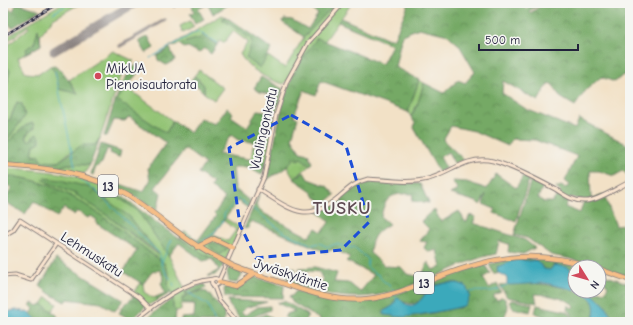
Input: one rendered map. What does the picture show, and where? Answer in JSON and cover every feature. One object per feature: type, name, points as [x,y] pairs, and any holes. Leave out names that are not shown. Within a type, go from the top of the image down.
[{"type":"highway","name":"Jyväskyläntie","points":[[3,165],[54,169],[100,182],[131,198],[197,247],[231,265],[289,286],[333,298],[367,299],[396,293],[458,270],[502,258],[518,256],[545,257],[567,262]]},
{"type":"highway","points":[[197,247],[208,241],[216,240],[233,248]]},
{"type":"highway","points":[[208,241],[206,249],[212,255]]},
{"type":"highway","points":[[240,269],[245,274],[243,281]]},
{"type":"highway","points":[[607,272],[630,280]]},
{"type":"highway","points":[[216,282],[236,286],[254,274]]},
{"type":"street","name":"Vuolingonkatu","points":[[216,282],[233,248],[266,169],[276,115],[287,81],[308,43],[343,3]]},
{"type":"street","points":[[258,189],[293,209],[306,213],[316,212],[327,207],[353,184],[360,181],[368,179],[410,181],[434,178],[464,163],[483,160],[500,163],[566,196],[581,201],[593,199],[630,182]]},
{"type":"street","name":"Lehmuskatu","points":[[3,236],[13,230],[20,220],[139,297],[150,308]]},
{"type":"street","points":[[3,276],[15,275],[31,280],[56,244]]},
{"type":"street","points":[[134,322],[150,308],[186,288],[202,282],[216,282],[215,291],[219,300],[238,322]]},
{"type":"highlighted area","points":[[291,115],[346,146],[369,222],[341,250],[256,258],[240,225],[229,148]]},
{"type":"green space","points":[[17,3],[40,10],[12,28],[10,25],[3,23],[3,18],[7,18],[9,14],[6,12],[3,13],[3,7],[13,11]]},
{"type":"green space","points":[[62,3],[81,3],[53,19],[40,35],[41,45],[18,58],[26,73],[39,74],[50,66],[55,72],[58,84],[78,93],[69,80],[113,51],[134,61],[123,71],[100,138],[95,145],[70,152],[58,162],[41,161],[41,158],[32,154],[34,145],[37,143],[37,134],[29,141],[26,137],[26,135],[34,128],[33,123],[25,126],[9,141],[7,140],[25,116],[22,104],[17,102],[8,121],[3,117],[3,101],[8,81],[8,68],[3,70],[3,49],[29,28],[28,26],[3,45],[3,39]]},
{"type":"green space","points":[[196,3],[231,3],[213,14],[208,4],[198,9],[204,19],[195,24],[190,14],[194,12],[192,5]]},
{"type":"green space","points":[[303,3],[336,3],[304,37],[282,22],[284,19],[292,20],[308,29],[318,14]]},
{"type":"green space","points":[[336,3],[352,3],[324,42],[317,38],[293,75],[284,84],[265,77],[253,69],[243,59],[240,54],[248,42],[233,31],[224,43],[220,40],[217,45],[203,35],[201,38],[169,47],[222,15],[226,17],[223,19],[251,39],[260,67],[268,56],[285,68],[304,37]]},
{"type":"green space","points":[[409,3],[522,3],[526,9],[537,3],[542,3],[529,11],[530,13],[545,3],[630,3],[630,76],[623,75],[615,82],[601,77],[586,90],[575,106],[560,97],[553,85],[549,83],[538,101],[503,81],[502,93],[526,109],[575,129],[579,119],[630,146],[630,178],[623,171],[614,176],[599,171],[590,171],[591,199],[604,195],[616,226],[630,224],[630,277],[607,270],[607,259],[571,259],[551,255],[527,238],[514,235],[531,180],[543,186],[538,198],[544,202],[552,202],[561,192],[556,188],[561,186],[565,188],[570,185],[565,181],[577,156],[535,140],[512,139],[508,146],[474,131],[451,126],[443,140],[464,160],[454,163],[448,152],[440,157],[446,168],[439,172],[414,128],[415,123],[411,117],[418,103],[424,83],[444,93],[458,80],[465,83],[475,72],[459,45],[448,35],[419,28],[402,35],[395,67],[419,80],[408,112],[321,81],[316,95],[304,90],[294,116],[298,118],[292,138],[300,152],[308,154],[312,163],[310,165],[301,158],[289,163],[287,167],[265,181],[288,87],[299,64],[317,38],[382,64],[392,45],[338,22],[341,18],[389,39],[394,38]],"holes":[[[570,197],[584,200],[580,213],[565,207]]]},
{"type":"green space","points":[[226,17],[272,49],[260,68],[246,58],[252,42],[251,39],[222,19]]},
{"type":"green space","points":[[190,21],[194,27],[183,33],[180,26]]},
{"type":"green space","points":[[38,29],[41,45],[27,53],[26,49],[34,44]]},
{"type":"green space","points":[[203,35],[217,45],[211,54],[204,48],[199,53],[188,47],[184,48],[179,44],[201,38]]},
{"type":"green space","points":[[148,36],[154,48],[146,53],[139,41]]},
{"type":"green space","points":[[170,48],[175,60],[166,65],[158,60],[157,56]]},
{"type":"green space","points":[[138,63],[143,66],[117,100],[166,133],[173,121],[190,133],[200,118],[215,124],[227,108],[233,113],[231,116],[247,127],[258,110],[270,112],[275,96],[260,92],[254,88],[261,77],[283,89],[276,111],[270,113],[265,144],[238,140],[231,135],[218,154],[267,162],[262,174],[247,167],[233,167],[235,189],[251,202],[248,208],[238,201],[213,235],[200,242],[198,240],[216,216],[214,214],[225,198],[210,187],[213,183],[198,173],[205,164],[185,149],[155,188],[161,193],[157,210],[116,186],[117,183],[143,192],[150,181],[148,168],[166,143],[129,117],[125,121],[114,120],[107,136],[104,136],[113,106],[121,87],[131,70]]},
{"type":"green space","points":[[53,65],[63,72],[78,94],[59,89],[55,72],[50,66]]},
{"type":"green space","points":[[8,68],[10,70],[3,101],[3,70]]},
{"type":"green space","points":[[199,70],[223,88],[214,100],[204,93],[202,83],[194,76]]},
{"type":"green space","points":[[194,76],[204,85],[204,93],[191,80]]},
{"type":"green space","points":[[419,80],[424,83],[418,103],[411,117],[408,112]]},
{"type":"green space","points":[[126,87],[173,121],[166,133],[116,100]]},
{"type":"green space","points":[[17,102],[22,104],[25,116],[7,140],[9,141],[25,126],[33,123],[34,128],[26,135],[26,138],[29,141],[37,134],[40,138],[40,142],[34,145],[32,154],[35,156],[40,155],[41,161],[58,162],[82,145],[95,145],[100,138],[90,165],[68,164],[58,168],[3,162],[3,117],[8,121],[10,120]]},
{"type":"green space","points":[[272,115],[275,117],[267,162],[251,160],[253,146],[266,147],[265,144],[269,119],[271,119]]},
{"type":"green space","points":[[101,144],[121,151],[119,157],[110,153],[111,150],[107,149],[102,163],[96,167],[93,175],[91,174]]},
{"type":"green space","points":[[294,158],[298,160],[301,158],[310,165],[294,179],[287,167]]},
{"type":"green space","points":[[68,164],[90,165],[84,174],[58,168]]},
{"type":"green space","points":[[3,168],[46,171],[87,180],[114,191],[113,194],[137,210],[169,256],[184,287],[186,296],[182,298],[195,304],[181,304],[181,310],[176,311],[173,308],[173,298],[168,285],[169,275],[164,263],[89,207],[48,185],[26,179],[3,176]],"holes":[[[75,194],[130,217],[158,255],[101,211]]]},
{"type":"green space","points":[[304,172],[308,179],[327,186],[335,195],[318,208],[323,202],[314,196],[313,192],[294,179]]},
{"type":"green space","points":[[496,174],[516,188],[523,176],[529,179],[516,221],[494,213],[495,209],[483,204],[486,194],[480,205],[477,202],[450,194],[458,190],[452,181],[467,182],[487,189]]},
{"type":"green space","points":[[3,176],[26,179],[48,185],[89,207],[164,263],[169,275],[168,285],[171,293],[158,300],[156,297],[165,293],[161,283],[164,279],[160,270],[152,272],[143,284],[123,272],[137,250],[96,223],[97,220],[91,216],[88,218],[77,211],[74,215],[64,208],[57,217],[34,201],[25,214],[4,201],[12,188],[3,182]]},
{"type":"green space","points":[[44,178],[61,180],[91,188],[130,217],[159,254],[101,211],[75,194],[43,180]]},
{"type":"green space","points":[[375,181],[420,184],[429,203],[412,201],[413,194],[395,195],[387,200],[381,217],[389,224],[373,239],[370,253],[385,266],[401,267],[407,274],[421,277],[428,262],[433,270],[441,267],[437,250],[429,252],[424,248],[427,242],[420,241],[429,229],[421,221],[434,209],[441,222],[459,211],[466,223],[470,215],[476,217],[473,223],[525,240],[535,248],[523,254],[508,252],[509,244],[499,241],[496,254],[474,260],[399,290],[364,297],[347,297],[330,295],[288,283],[286,268],[295,268],[297,283],[316,288],[323,280],[319,272],[299,270],[299,268],[315,267],[337,273],[334,282],[349,283],[360,292],[374,275],[346,261],[350,257],[334,249],[326,252],[251,221],[248,228],[244,229],[259,194],[256,206],[265,214],[309,237],[316,228],[322,232],[330,221],[318,212],[326,209],[359,186]]},
{"type":"green space","points":[[114,191],[177,237],[224,265],[215,275],[208,276],[219,270],[212,259],[203,261],[179,243],[169,256],[137,210],[113,194]]},
{"type":"green space","points":[[225,218],[241,228],[223,265],[202,254],[180,238],[185,231],[200,242],[213,235],[228,241],[236,230],[224,221]]},
{"type":"green space","points":[[211,243],[216,243],[227,249],[219,255],[209,246]]},
{"type":"green space","points":[[516,258],[552,260],[567,264],[567,268],[563,266],[554,265],[550,270],[544,269],[536,260],[530,261],[517,259],[497,267],[498,273],[493,273],[489,264]]},
{"type":"green space","points":[[56,259],[123,300],[115,311],[101,303],[67,299],[65,302],[50,294],[40,286]]},
{"type":"green space","points":[[485,265],[490,273],[483,278],[489,288],[497,283],[501,292],[494,295],[494,298],[498,300],[502,297],[505,299],[508,308],[502,322],[480,320],[468,322],[324,322],[293,303],[289,297],[296,291],[347,302],[382,299],[459,272]],"holes":[[[445,283],[458,283],[465,286],[460,308],[451,308],[415,316],[400,315],[384,311],[394,305],[397,300],[410,303],[417,302],[430,287]]]},
{"type":"green space","points":[[230,267],[240,272],[242,275],[236,283],[229,282],[227,271]]},
{"type":"green space","points":[[607,276],[630,284],[630,322],[615,322],[605,305],[598,299],[607,299]]},
{"type":"green space","points":[[254,277],[284,285],[283,298],[225,297],[225,287],[237,288]]},
{"type":"green space","points":[[141,283],[143,284],[144,292],[153,298],[156,297],[158,300],[146,306],[143,301],[135,296],[132,297],[132,294]]},
{"type":"green space","points":[[532,283],[567,288],[567,299],[591,299],[593,301],[595,307],[593,322],[574,322],[571,312],[567,310],[568,305],[572,308],[574,306],[568,301],[557,297],[539,294],[535,294],[537,303],[507,297],[500,285]]},
{"type":"green space","points":[[204,284],[206,288],[188,295],[201,291],[207,292],[224,312],[224,322],[181,322],[181,318],[194,317],[195,304],[182,302],[182,298],[187,296],[185,290]]},
{"type":"green space","points":[[135,296],[146,306],[132,320],[119,313],[123,306]]},
{"type":"green space","points":[[47,297],[57,304],[52,311],[42,304]]},
{"type":"green space","points":[[173,298],[173,308],[176,311],[175,322],[142,322]]},
{"type":"green space","points":[[228,300],[267,302],[245,308],[241,313],[245,315],[258,307],[270,306],[270,310],[245,320],[240,319],[229,305]]},
{"type":"green space","points":[[512,300],[532,304],[530,312],[513,308],[509,302]]},
{"type":"green space","points":[[284,301],[308,315],[304,322],[296,322],[284,317],[295,311],[277,303]]},
{"type":"green space","points":[[32,303],[38,306],[42,304],[57,315],[59,322],[39,322],[31,314],[34,309],[30,305]]},
{"type":"green space","points":[[537,305],[565,311],[570,314],[572,322],[554,322],[535,313]]},
{"type":"green space","points":[[266,314],[272,318],[271,322],[247,322]]},
{"type":"water","points":[[517,259],[530,261],[536,260],[544,269],[550,270],[554,265],[567,267],[567,288],[545,283],[510,285],[507,284],[507,277],[498,273],[497,267]]},
{"type":"water","points":[[445,283],[458,283],[466,286],[470,295],[465,305],[407,317],[384,315],[384,311],[394,305],[396,299],[399,298],[404,303],[413,305],[421,300],[430,287]]},
{"type":"water","points":[[591,299],[598,299],[605,305],[615,322],[593,322],[594,303]]},
{"type":"water","points":[[16,310],[29,312],[39,322],[3,322],[3,317],[10,311]]},
{"type":"waterway","points":[[53,13],[70,3]]},
{"type":"waterway","points":[[154,56],[197,31],[217,43]]},
{"type":"waterway","points":[[55,71],[75,167]]},
{"type":"waterway","points":[[80,180],[94,189],[160,254],[162,267],[171,280]]},
{"type":"waterway","points":[[224,219],[224,214],[237,200],[239,199],[248,206]]},
{"type":"waterway","points":[[253,209],[285,233],[310,244]]},
{"type":"waterway","points":[[186,235],[200,243],[212,235],[223,221]]},
{"type":"waterway","points":[[161,264],[172,239]]},
{"type":"waterway","points":[[312,245],[319,243],[328,247],[336,244],[351,248],[354,247],[368,259]]},
{"type":"waterway","points":[[368,260],[367,267],[372,271]]},
{"type":"waterway","points":[[373,272],[379,275],[394,291]]},
{"type":"waterway","points":[[501,288],[508,284]]},
{"type":"waterway","points":[[470,292],[492,291],[499,289]]},
{"type":"waterway","points":[[189,293],[208,305],[215,322]]},
{"type":"waterway","points":[[395,295],[397,299]]},
{"type":"taxiway","points":[[120,46],[165,20]]},
{"type":"runway","points":[[54,51],[135,3]]},
{"type":"railway","points":[[3,36],[59,3]]},
{"type":"place","name":"MikUA Pienoisautorata","points":[[98,76]]},
{"type":"district","name":"TUSKU","points":[[342,208]]}]
